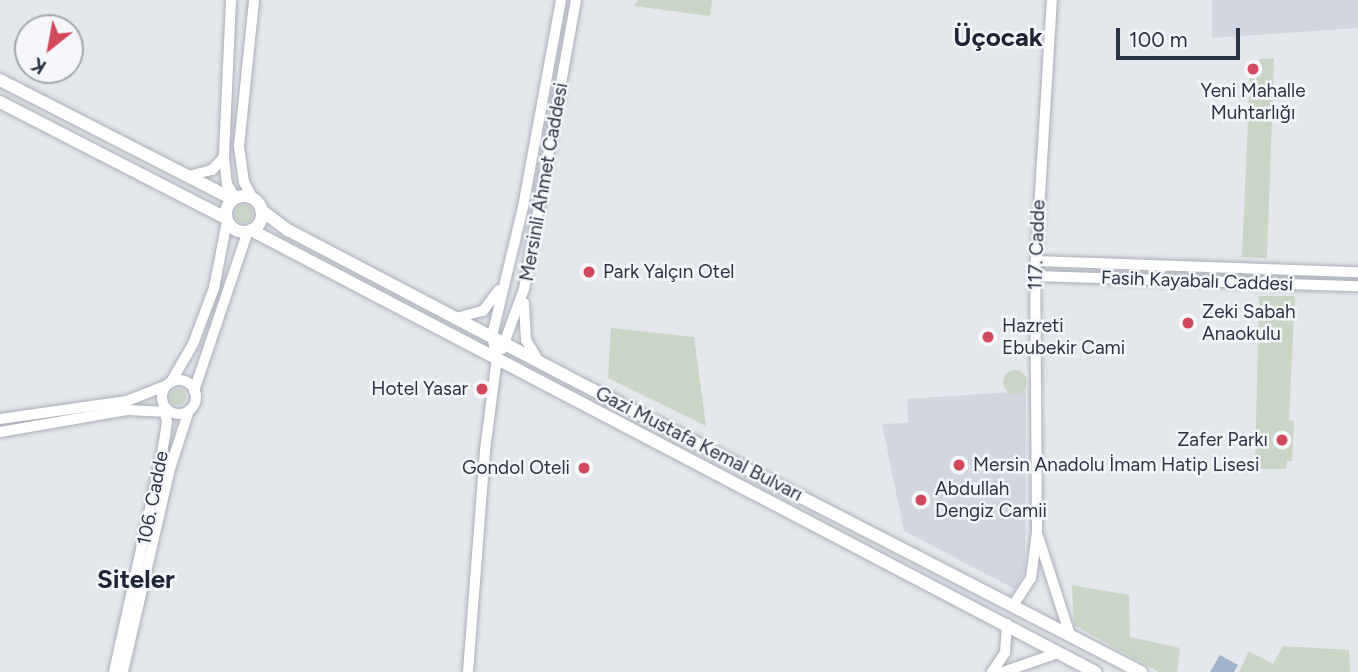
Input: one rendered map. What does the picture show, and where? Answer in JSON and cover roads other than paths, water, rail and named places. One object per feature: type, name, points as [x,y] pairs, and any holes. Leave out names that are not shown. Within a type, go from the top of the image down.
[{"type":"highway","points":[[0,80],[234,199],[251,197],[261,210],[259,224],[250,230],[234,229],[227,220],[0,102]]},
{"type":"highway","points":[[227,220],[234,199]]},
{"type":"highway","name":"Gazi Mustafa Kemal Bulvarı","points":[[261,210],[288,230],[1069,632],[1141,672]]},
{"type":"highway","name":"Gazi Mustafa Kemal Bulvarı","points":[[250,230],[1096,672]]},
{"type":"main road","points":[[231,0],[224,157],[227,184],[234,199]]},
{"type":"main road","points":[[251,197],[244,182],[239,146],[254,0]]},
{"type":"main road","name":"Mersinli Ahmet Caddesi","points":[[497,359],[492,336],[529,173],[561,0]]},
{"type":"main road","name":"Mersinli Ahmet Caddesi","points":[[468,672],[480,504],[497,359],[524,289],[576,0]]},
{"type":"main road","name":"117. Cadde","points":[[1014,604],[1031,578],[1037,532],[1035,276],[1052,0]]},
{"type":"main road","points":[[189,176],[212,170],[224,157]]},
{"type":"main road","points":[[529,173],[544,187]]},
{"type":"main road","points":[[167,410],[162,395],[193,344],[214,288],[227,220]]},
{"type":"main road","points":[[0,432],[127,410],[189,410],[250,230]]},
{"type":"main road","name":"Fasih Kayabalı Caddesi","points":[[1036,261],[1358,272]]},
{"type":"main road","name":"Fasih Kayabalı Caddesi","points":[[1035,276],[1358,286]]},
{"type":"main road","points":[[456,318],[483,310],[504,280]]},
{"type":"main road","points":[[524,289],[526,340],[540,362]]},
{"type":"main road","points":[[0,419],[127,401],[169,384],[187,383],[194,391]]},
{"type":"main road","name":"106. Cadde","points":[[114,672],[162,454],[167,410]]},
{"type":"main road","name":"106. Cadde","points":[[123,672],[169,472],[189,410]]},
{"type":"main road","name":"117. Cadde","points":[[1037,532],[1069,632]]},
{"type":"main road","points":[[992,672],[1005,653],[1007,624]]},
{"type":"main road","points":[[1003,672],[1058,653]]},
{"type":"water","points":[[1220,655],[1238,665],[1234,672],[1210,672]]},
{"type":"place","name":"Yeni Mahalle Muhtarlığı","points":[[1253,69]]},
{"type":"place","name":"Park Yalçın Otel","points":[[589,272]]},
{"type":"place","name":"Zeki Sabah Anaokulu","points":[[1188,323]]},
{"type":"place","name":"Hazreti Ebubekir Cami","points":[[988,337]]},
{"type":"place","name":"Hotel Yasar","points":[[482,389]]},
{"type":"place","name":"Zafer Parkı","points":[[1282,440]]},
{"type":"place","name":"Mersin Anadolu İmam Hatip Lisesi","points":[[959,465]]},
{"type":"place","name":"Gondol Oteli","points":[[584,468]]},
{"type":"place","name":"Abdullah Dengiz Camii","points":[[921,500]]},
{"type":"district","name":"Üçocak","points":[[998,38]]},
{"type":"district","name":"Siteler","points":[[136,580]]}]
